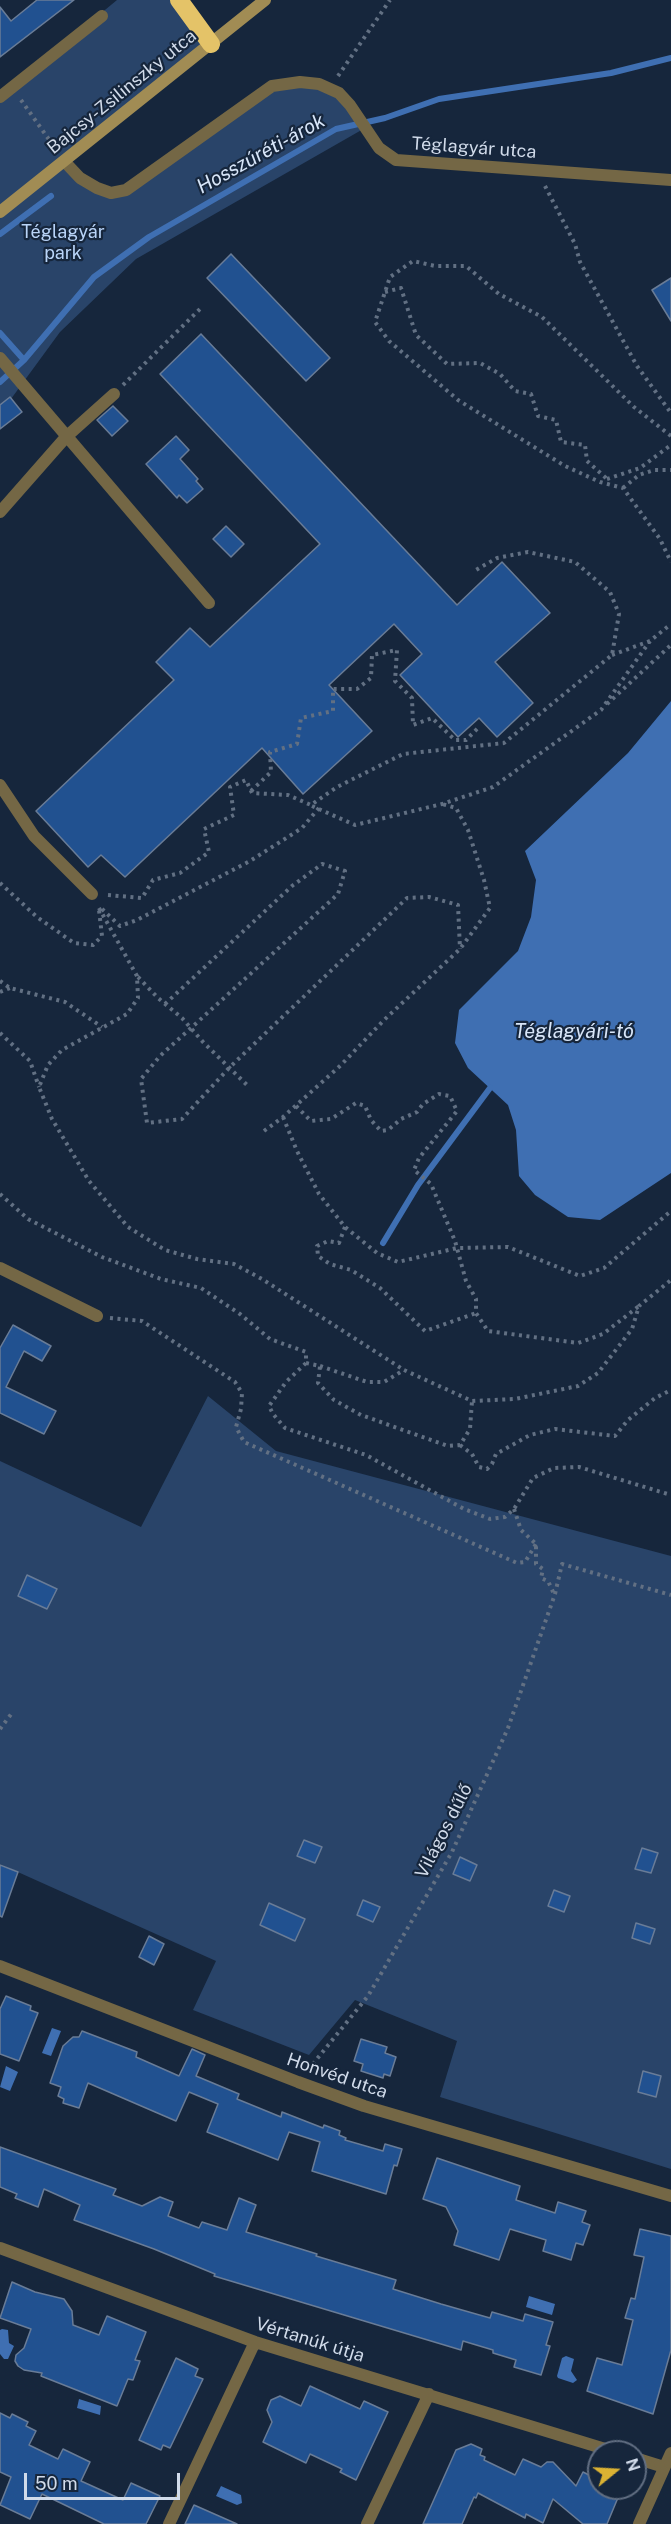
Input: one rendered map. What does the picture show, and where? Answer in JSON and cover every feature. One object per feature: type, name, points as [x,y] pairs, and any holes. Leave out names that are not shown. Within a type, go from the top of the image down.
[{"type":"highway","points":[[180,0],[211,44]]},
{"type":"main road","name":"Bajcsy-Zsilinszky utca","points":[[0,212],[265,0]]},
{"type":"street","points":[[0,97],[102,16]]},
{"type":"street","name":"Téglagyár utca","points":[[64,161],[80,178],[97,188],[111,193],[126,190],[272,86],[300,82],[319,84],[339,93],[350,105],[379,148],[396,160],[671,180]]},
{"type":"street","points":[[0,358],[209,603]]},
{"type":"street","points":[[0,512],[66,437],[114,394]]},
{"type":"street","points":[[0,785],[34,836],[92,894]]},
{"type":"street","points":[[0,1268],[96,1316]]},
{"type":"street","name":"Honvéd utca","points":[[0,1966],[364,2106],[671,2196]]},
{"type":"street","name":"Vértanúk útja","points":[[0,2248],[255,2342],[587,2443]]},
{"type":"street","points":[[169,2524],[255,2342]]},
{"type":"street","points":[[367,2524],[429,2394]]},
{"type":"street","points":[[639,2524],[671,2453]]},
{"type":"street","points":[[647,2462],[664,2468]]},
{"type":"path","points":[[329,88],[390,0]]},
{"type":"path","points":[[12,87],[64,161]]},
{"type":"path","points":[[539,171],[547,192],[575,244],[580,262],[637,366],[671,413]]},
{"type":"path","points":[[671,436],[634,407],[542,317],[498,294],[466,266],[435,266],[413,261],[390,277],[375,322],[389,341],[458,400],[565,466],[600,482],[623,489],[660,539],[671,562]]},
{"type":"path","points":[[385,292],[401,288],[416,335],[447,364],[480,363],[500,374],[515,391],[531,394],[538,416],[556,420],[561,442],[585,445],[587,461],[607,479]]},
{"type":"path","points":[[114,394],[201,308]]},
{"type":"path","points":[[600,482],[639,468],[671,445]]},
{"type":"path","points":[[623,489],[639,475],[654,470],[671,470]]},
{"type":"path","points":[[476,570],[497,558],[528,552],[575,562],[610,592],[619,614],[612,655]]},
{"type":"path","points":[[601,710],[650,641],[671,624]]},
{"type":"path","points":[[311,805],[337,787],[403,754],[504,743],[612,655],[650,641]]},
{"type":"path","points":[[251,791],[288,795],[356,825],[442,804],[493,787],[601,710],[671,645]]},
{"type":"path","points":[[251,791],[271,772],[270,752],[297,744],[301,718],[333,711],[333,689],[357,689],[371,678],[372,655],[397,650],[394,681],[412,698],[413,725],[432,718],[455,740],[466,740],[478,727]]},
{"type":"path","points":[[92,894],[142,898],[153,880],[180,873],[208,852],[204,829],[234,815],[230,787],[246,780],[251,791]]},
{"type":"path","points":[[264,1131],[284,1117],[341,1065],[384,1020],[460,949],[490,908],[468,830],[456,808],[442,804]]},
{"type":"path","points":[[98,906],[120,926],[137,920],[250,861],[302,828],[319,808]]},
{"type":"path","points":[[165,1004],[292,886],[322,864],[345,871],[338,894],[160,1056],[141,1079],[147,1123],[183,1119],[229,1068],[407,898],[429,897],[458,905],[460,949]]},
{"type":"path","points":[[0,883],[37,917],[74,943],[93,945],[102,936],[98,906]]},
{"type":"path","points":[[92,894],[137,976],[247,1084]]},
{"type":"path","points":[[39,1087],[48,1065],[62,1050],[127,1014],[138,998],[137,976]]},
{"type":"path","points":[[0,981],[10,988],[65,1002],[102,1027]]},
{"type":"path","points":[[0,992],[10,988]]},
{"type":"path","points":[[0,1033],[30,1061],[52,1119],[89,1180],[128,1227],[165,1250],[196,1259],[234,1264],[271,1284],[404,1370],[472,1401],[515,1399],[578,1386],[598,1373],[632,1329],[639,1306]]},
{"type":"path","points":[[296,1106],[311,1121],[331,1119],[357,1103],[365,1106],[371,1120],[381,1131],[388,1130],[401,1119],[417,1112],[423,1104],[439,1094],[450,1096],[457,1111],[419,1158],[414,1170],[431,1184],[457,1248],[466,1281],[476,1299],[476,1313],[488,1331],[578,1343],[603,1334],[671,1280]]},
{"type":"path","points":[[284,1117],[297,1151],[319,1194],[345,1227],[377,1253],[398,1262],[457,1248],[508,1248],[580,1276],[604,1268],[671,1211]]},
{"type":"path","points":[[0,1194],[28,1219],[102,1257],[161,1279],[201,1288],[240,1314],[270,1339],[306,1352],[306,1363],[286,1382],[270,1406],[273,1414],[285,1428],[366,1455],[472,1513],[490,1519],[505,1517],[514,1509],[533,1479],[554,1468],[579,1467],[671,1495]]},
{"type":"path","points":[[345,1227],[339,1243],[328,1241],[317,1246],[318,1256],[330,1264],[351,1270],[380,1288],[425,1331],[476,1313]]},
{"type":"path","points":[[96,1316],[142,1321],[235,1382],[242,1393],[236,1427],[244,1442],[517,1563],[525,1562],[536,1544]]},
{"type":"path","points":[[306,1363],[367,1382],[384,1382],[404,1370]]},
{"type":"path","points":[[320,1366],[318,1383],[334,1400],[361,1415],[448,1446],[460,1445],[472,1454],[479,1467],[486,1469],[492,1464],[496,1454],[530,1435],[555,1429],[615,1436],[628,1420],[655,1398],[671,1390]]},
{"type":"path","points":[[460,1445],[470,1429],[472,1401]]},
{"type":"path","points":[[514,1509],[521,1530],[536,1544],[536,1564],[543,1569],[541,1578],[548,1581],[555,1594]]},
{"type":"path","name":"Világos dűlő","points":[[298,2082],[368,1996],[452,1852],[508,1728],[555,1594],[562,1564],[671,1595]]},
{"type":"path","points":[[0,1729],[12,1713]]},
{"type":"green space","name":"Téglagyár park","points":[[117,0],[177,0],[211,44],[65,161],[111,193],[272,86],[300,82],[339,93],[365,128],[136,259],[60,332],[0,414],[0,97]]},
{"type":"green space","points":[[208,1396],[276,1451],[671,1556],[671,2169],[440,2097],[457,2041],[355,2000],[309,2055],[193,2010],[216,1961],[0,1864],[0,1461],[141,1527]]},
{"type":"water","name":"Téglagyári-tó","points":[[671,701],[671,1173],[600,1220],[568,1217],[535,1195],[519,1176],[516,1130],[508,1105],[468,1068],[455,1043],[459,1010],[518,951],[531,917],[536,880],[525,851],[628,753]]},
{"type":"water","points":[[52,2028],[61,2031],[51,2056],[42,2053]]},
{"type":"water","points":[[6,2066],[18,2072],[10,2091],[0,2087]]},
{"type":"water","points":[[529,2296],[555,2304],[552,2315],[526,2307]]},
{"type":"water","points":[[0,2330],[8,2330],[9,2343],[14,2346],[8,2359],[4,2359],[0,2354]]},
{"type":"water","points":[[566,2356],[574,2359],[571,2371],[577,2380],[573,2383],[557,2376],[562,2358]]},
{"type":"water","points":[[79,2399],[101,2406],[100,2415],[77,2408]]},
{"type":"water","points":[[221,2486],[241,2495],[242,2503],[237,2505],[216,2496]]},
{"type":"building","points":[[37,0],[74,0],[0,57],[0,7],[11,21]]},
{"type":"building","points":[[231,254],[330,358],[306,381],[207,278]]},
{"type":"building","points":[[671,278],[671,321],[652,290]]},
{"type":"building","points":[[201,334],[457,605],[502,562],[550,613],[495,662],[533,703],[497,737],[479,718],[458,737],[400,675],[422,654],[394,624],[329,685],[372,731],[303,794],[262,748],[125,877],[101,855],[88,867],[36,811],[174,680],[156,662],[190,628],[210,647],[320,544],[160,374]]},
{"type":"building","points":[[10,397],[22,412],[0,429],[0,405]]},
{"type":"building","points":[[113,406],[128,421],[112,436],[97,420]]},
{"type":"building","points":[[176,436],[189,450],[180,459],[198,479],[196,481],[203,489],[187,503],[179,495],[177,498],[146,464]]},
{"type":"building","points":[[226,526],[244,544],[231,557],[213,539]]},
{"type":"building","points":[[13,1325],[51,1346],[42,1361],[24,1351],[6,1387],[56,1411],[44,1434],[0,1413],[0,1348]]},
{"type":"building","points":[[27,1575],[57,1589],[47,1609],[18,1596]]},
{"type":"building","points":[[304,1840],[322,1847],[315,1863],[297,1856]]},
{"type":"building","points":[[642,1848],[658,1853],[651,1873],[635,1869]]},
{"type":"building","points":[[460,1857],[477,1865],[470,1881],[453,1874]]},
{"type":"building","points":[[0,1865],[18,1872],[2,1917],[0,1916]]},
{"type":"building","points":[[554,1890],[570,1896],[564,1912],[548,1906]]},
{"type":"building","points":[[363,1900],[380,1907],[373,1922],[357,1915]]},
{"type":"building","points":[[269,1903],[305,1919],[295,1941],[260,1925]]},
{"type":"building","points":[[636,1923],[655,1929],[650,1944],[632,1938]]},
{"type":"building","points":[[149,1936],[164,1944],[154,1965],[139,1957]]},
{"type":"building","points":[[6,1996],[31,2006],[30,2010],[38,2013],[19,2061],[0,2054],[0,2009]]},
{"type":"building","points":[[82,2031],[137,2052],[136,2057],[179,2076],[192,2049],[205,2055],[196,2076],[239,2094],[237,2099],[281,2117],[282,2112],[323,2128],[324,2125],[340,2131],[339,2135],[346,2138],[345,2140],[383,2151],[385,2144],[402,2149],[397,2166],[394,2165],[386,2194],[312,2171],[320,2142],[289,2132],[278,2160],[207,2132],[218,2104],[189,2092],[176,2121],[88,2083],[79,2108],[63,2103],[64,2099],[58,2096],[61,2087],[50,2083],[63,2046],[73,2037],[79,2037]]},
{"type":"building","points":[[361,2039],[387,2047],[385,2053],[396,2057],[390,2076],[384,2074],[383,2078],[361,2071],[363,2064],[354,2061]]},
{"type":"building","points":[[643,2071],[661,2076],[656,2097],[638,2092]]},
{"type":"building","points":[[0,2147],[116,2189],[113,2195],[142,2206],[160,2197],[173,2202],[168,2216],[199,2228],[202,2222],[227,2230],[239,2198],[256,2205],[246,2232],[396,2280],[393,2289],[441,2304],[490,2318],[492,2312],[523,2321],[525,2314],[553,2322],[546,2345],[550,2346],[541,2375],[514,2367],[516,2360],[493,2353],[493,2350],[463,2341],[461,2350],[214,2276],[215,2274],[154,2249],[74,2220],[80,2205],[44,2189],[38,2207],[15,2198],[17,2194],[0,2187]]},
{"type":"building","points":[[437,2158],[520,2186],[516,2200],[555,2213],[558,2202],[586,2211],[582,2222],[590,2225],[583,2245],[576,2243],[571,2260],[543,2251],[546,2240],[510,2229],[499,2260],[454,2245],[458,2231],[446,2207],[423,2199]]},
{"type":"building","points":[[640,2229],[671,2236],[671,2350],[653,2414],[587,2391],[597,2358],[622,2365],[633,2320],[625,2318],[631,2298],[635,2299],[644,2257],[634,2255]]},
{"type":"building","points":[[12,2282],[35,2292],[64,2299],[72,2311],[73,2325],[99,2335],[107,2316],[146,2332],[135,2360],[140,2361],[133,2380],[128,2379],[117,2406],[41,2376],[42,2373],[24,2370],[18,2366],[15,2361],[16,2355],[24,2348],[31,2329],[0,2318]]},
{"type":"building","points":[[176,2358],[198,2369],[195,2376],[203,2379],[170,2448],[163,2445],[161,2450],[139,2440]]},
{"type":"building","points":[[310,2386],[360,2409],[364,2401],[388,2412],[356,2480],[340,2472],[342,2469],[310,2454],[306,2463],[263,2442],[272,2422],[267,2410],[271,2400],[280,2396],[301,2406]]},
{"type":"building","points":[[0,2413],[10,2418],[12,2414],[28,2422],[26,2426],[36,2431],[29,2445],[58,2459],[63,2449],[90,2462],[81,2481],[123,2500],[131,2483],[160,2496],[146,2524],[104,2524],[42,2494],[30,2519],[0,2505],[11,2477],[0,2472]]},
{"type":"building","points":[[471,2444],[482,2449],[480,2455],[485,2457],[484,2460],[515,2475],[523,2459],[541,2467],[547,2462],[553,2462],[576,2486],[583,2472],[587,2474],[587,2500],[617,2500],[607,2524],[583,2524],[553,2499],[543,2523],[526,2514],[525,2518],[478,2493],[462,2524],[423,2524],[456,2450]]},
{"type":"building","points":[[194,2505],[237,2524],[185,2524]]},
{"type":"waterway","name":"Hosszúréti-árok","points":[[0,382],[24,360],[94,277],[149,237],[336,129],[385,118],[439,99],[611,73],[671,58]]},
{"type":"waterway","points":[[0,234],[51,196]]},
{"type":"waterway","points":[[0,333],[24,360]]},
{"type":"waterway","points":[[383,1243],[418,1185],[490,1088]]}]
